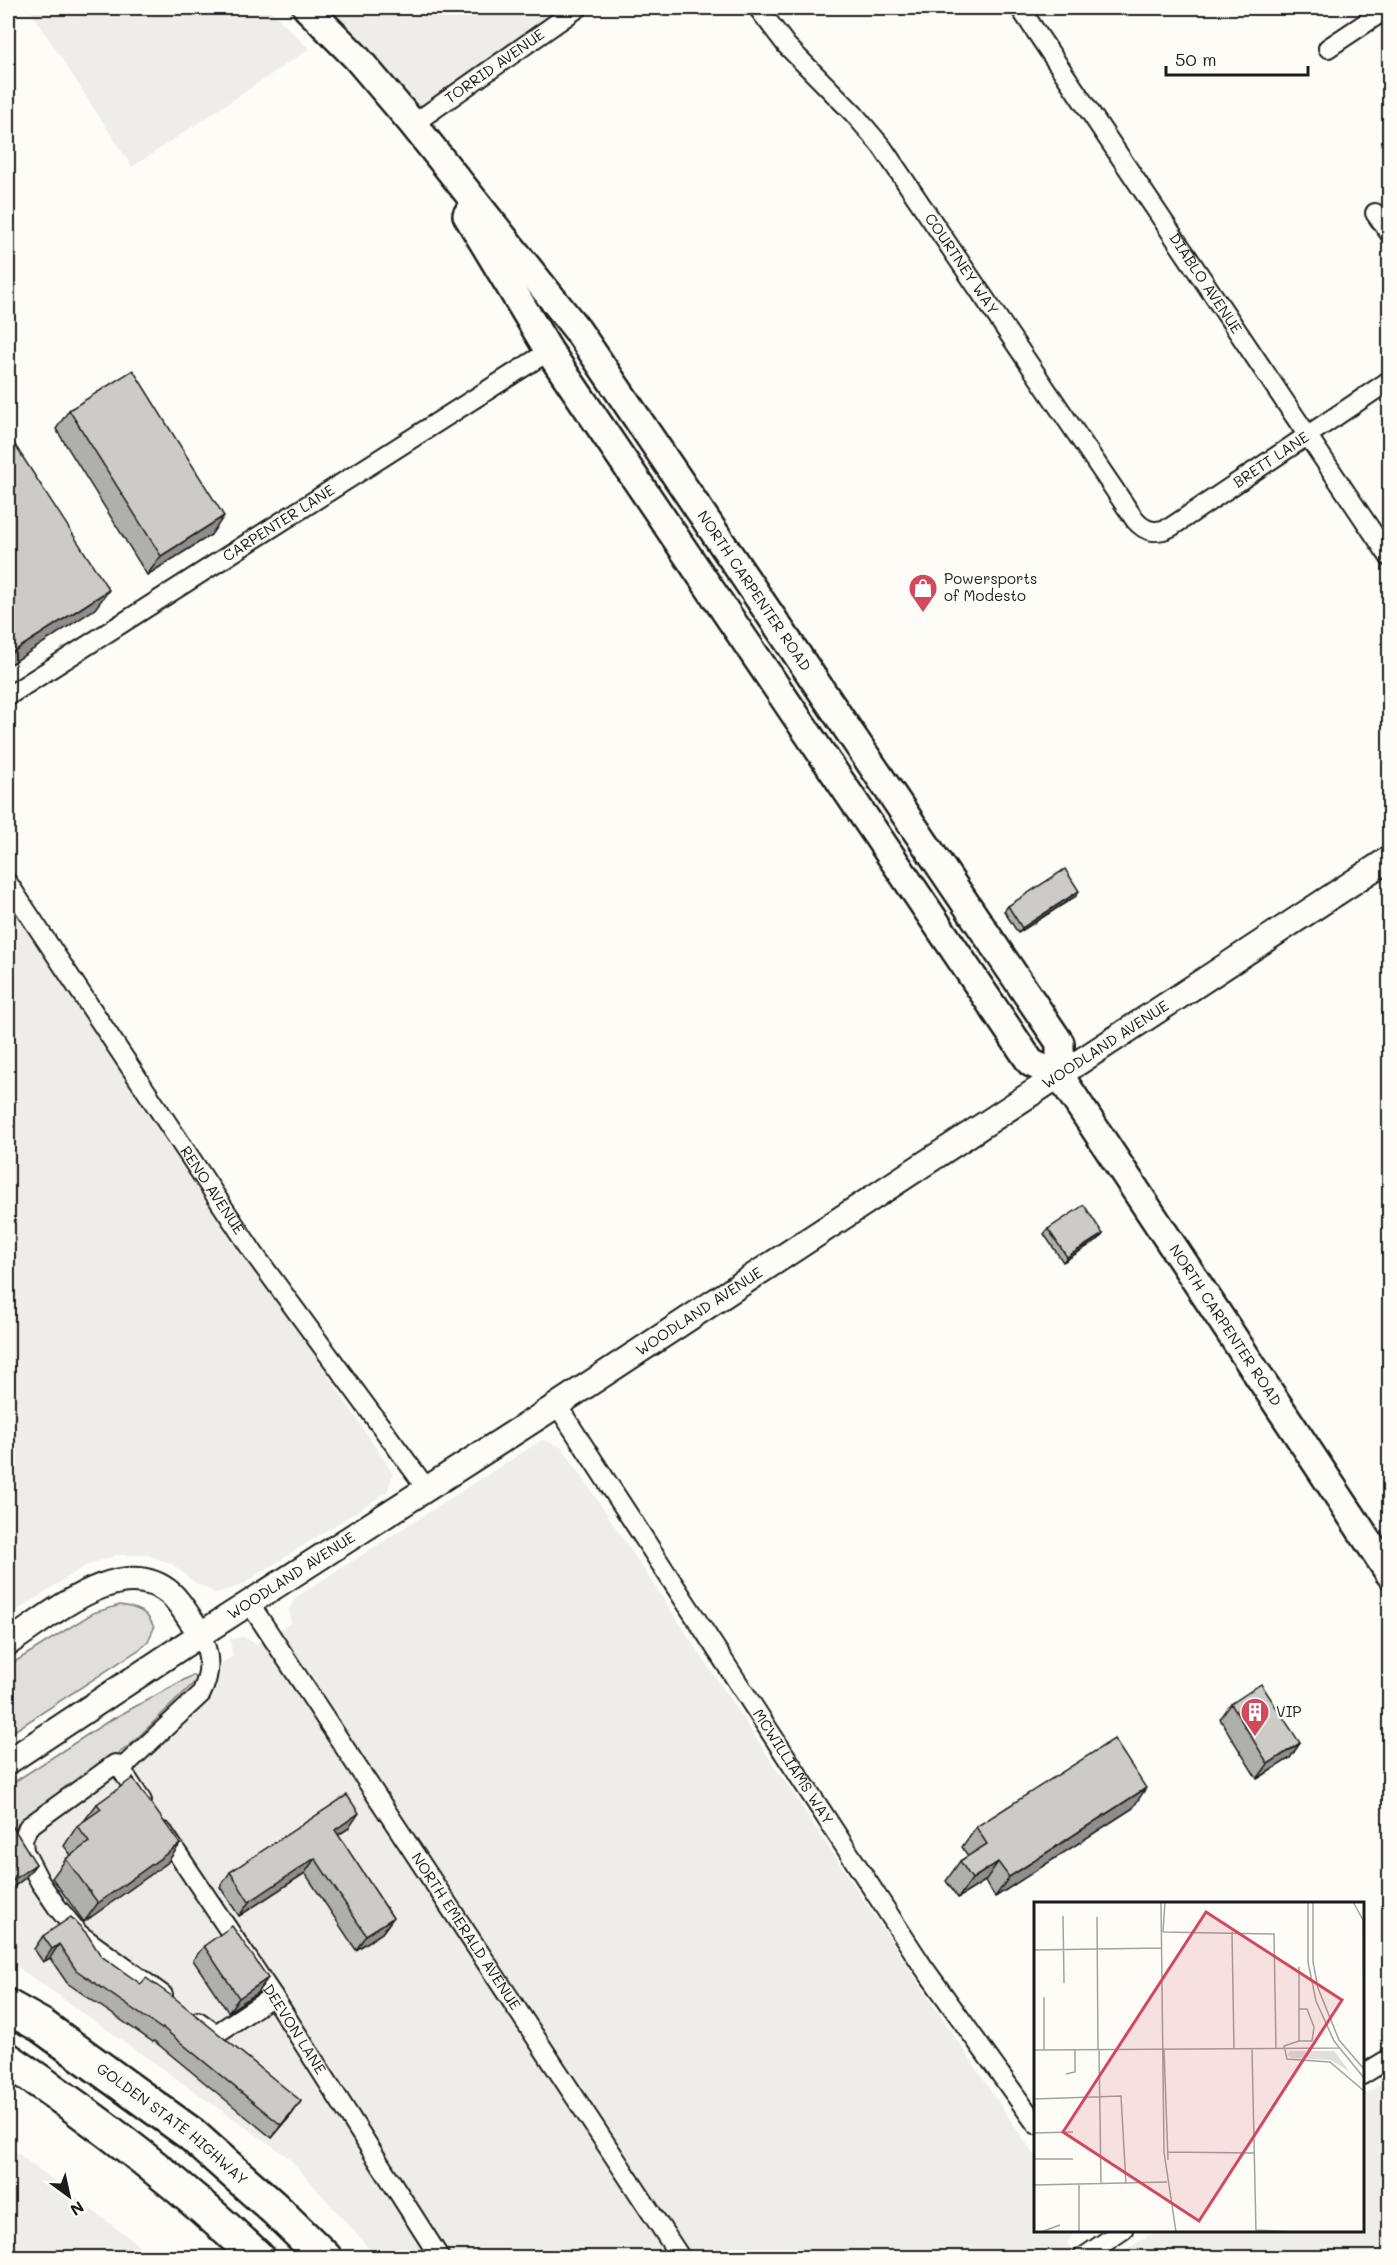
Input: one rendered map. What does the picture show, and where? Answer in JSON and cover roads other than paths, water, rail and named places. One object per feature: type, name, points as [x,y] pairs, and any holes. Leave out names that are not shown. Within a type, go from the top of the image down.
[{"type":"highway","name":"GOLDEN STATE HIGHWAY","points":[[8,2007],[42,2026],[190,2134],[275,2209],[325,2258]]},
{"type":"highway","points":[[8,2060],[81,2110],[159,2171],[258,2258]]},
{"type":"main road","name":"NORTH CARPENTER ROAD","points":[[307,8],[356,57],[413,124],[578,332],[1060,1043],[1060,1076]]},
{"type":"main road","name":"NORTH CARPENTER ROAD","points":[[413,124],[549,351],[1031,1063],[1060,1076],[1389,1574]]},
{"type":"main road","points":[[549,351],[564,347],[576,355],[658,479],[699,510]]},
{"type":"main road","points":[[737,629],[747,625],[759,633],[818,722],[863,752]]},
{"type":"street","name":"TORRID AVENUE","points":[[413,124],[578,8]]},
{"type":"street","name":"COURTNEY WAY","points":[[758,8],[787,46],[854,114],[882,147],[1135,520],[1151,531]]},
{"type":"street","name":"DIABLO AVENUE","points":[[1020,8],[1389,558]]},
{"type":"street","points":[[1328,48],[1388,8]]},
{"type":"street","points":[[1375,213],[1389,234]]},
{"type":"street","name":"CARPENTER LANE","points":[[8,696],[549,351]]},
{"type":"street","name":"BRETT LANE","points":[[1151,531],[1162,531],[1171,527],[1389,380]]},
{"type":"street","name":"WOODLAND AVENUE","points":[[8,1762],[1060,1076],[1389,858]]},
{"type":"street","name":"RENO AVENUE","points":[[8,883],[255,1255],[427,1489]]},
{"type":"street","name":"MCWILLIAMS WAY","points":[[557,1405],[922,1965],[1034,2123]]},
{"type":"street","points":[[8,1643],[91,1589],[126,1579],[158,1584],[172,1594],[201,1634],[207,1647],[210,1661],[208,1679],[201,1694],[121,1769],[115,1764],[28,1827],[23,1840],[24,1851],[40,1882],[80,1934],[216,2034],[273,1996]]},
{"type":"street","name":"NORTH EMERALD AVENUE","points":[[250,1604],[681,2258]]},
{"type":"street","name":"DEEVON LANE","points":[[121,1769],[273,1996],[440,2258]]},
{"type":"street","points":[[1364,2074],[1389,2058]]},
{"type":"street","points":[[1082,2258],[1114,2233]]},
{"type":"place","name":"Powersports of Modesto","points":[[923,614]]},
{"type":"place","name":"VIP","points":[[1255,1738]]}]
